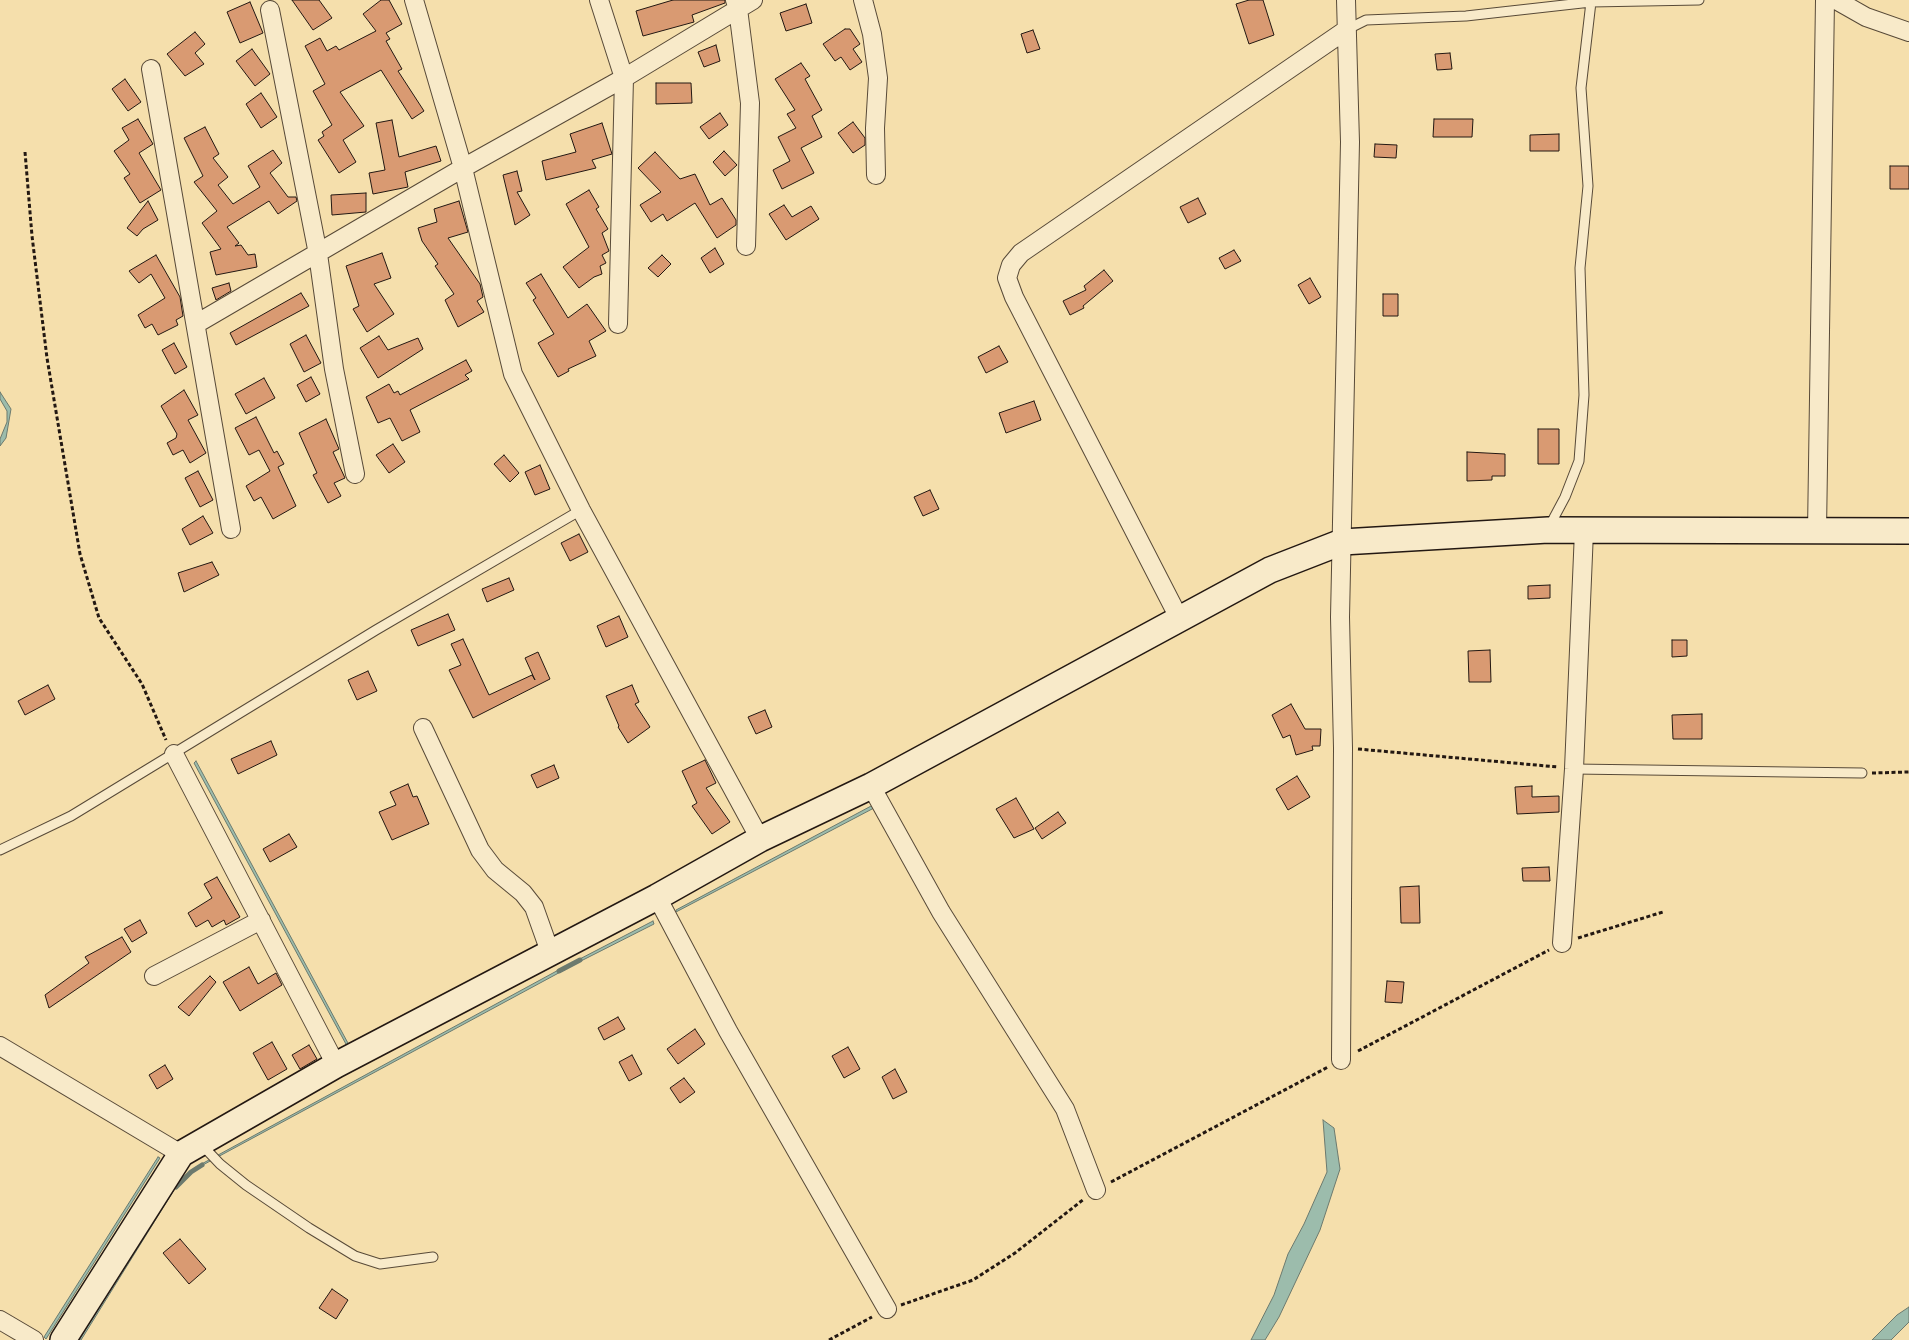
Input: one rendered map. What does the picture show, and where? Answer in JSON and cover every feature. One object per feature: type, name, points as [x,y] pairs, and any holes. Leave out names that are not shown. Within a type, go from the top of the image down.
[{"type":"street","points":[[414,0],[463,168],[513,374],[581,510],[760,839]]},
{"type":"street","points":[[599,0],[624,78],[618,324]]},
{"type":"street","points":[[863,0],[872,34],[878,78],[875,128],[876,175]]},
{"type":"street","points":[[1342,1060],[1343,748],[1340,617],[1350,142],[1346,0]]},
{"type":"street","points":[[1817,530],[1825,0]]},
{"type":"street","points":[[1836,0],[1866,17],[1909,32]]},
{"type":"street","points":[[196,324],[463,168],[624,78],[742,3],[750,103],[746,246]]},
{"type":"street","points":[[270,10],[318,254],[334,369],[355,474]]},
{"type":"street","points":[[1180,620],[1014,297],[1007,278],[1011,265],[1021,253],[1346,30]]},
{"type":"street","points":[[151,69],[231,529]]},
{"type":"street","points":[[63,1340],[191,1148],[336,1066],[656,897],[760,839],[870,786],[983,723],[1180,620],[1270,570],[1342,542],[1548,530],[1909,531]]},
{"type":"street","points":[[1562,943],[1574,768],[1584,531]]},
{"type":"street","points":[[423,728],[480,850],[495,870],[523,893],[534,907],[550,952]]},
{"type":"street","points":[[174,754],[262,920],[336,1066]]},
{"type":"street","points":[[870,786],[942,912],[1064,1109],[1096,1190]]},
{"type":"street","points":[[656,897],[728,1031],[887,1309]]},
{"type":"street","points":[[154,976],[262,920]]},
{"type":"street","points":[[0,1046],[191,1148]]},
{"type":"street","points":[[0,1320],[34,1340]]},
{"type":"lane","points":[[1346,30],[1366,20],[1466,16],[1591,2],[1699,0]]},
{"type":"lane","points":[[1548,530],[1565,497],[1579,461],[1584,395],[1580,268],[1588,186],[1582,88],[1591,2]]},
{"type":"lane","points":[[0,850],[71,816],[376,630],[581,510]]},
{"type":"lane","points":[[1574,768],[1862,773]]},
{"type":"lane","points":[[191,1148],[220,1164],[246,1185],[309,1228],[356,1256],[380,1264],[433,1257]]},
{"type":"path","points":[[25,152],[32,236],[47,358],[80,554],[99,618],[142,684],[155,718],[174,754]]},
{"type":"path","points":[[1343,748],[1574,768]]},
{"type":"path","points":[[1862,773],[1909,772]]},
{"type":"path","points":[[829,1340],[887,1309],[973,1280],[1014,1252],[1096,1190],[1562,943],[1662,912]]},
{"type":"shaded area","points":[[0,392],[11,409],[6,438],[0,446],[0,439],[7,422],[7,411],[0,399]]},
{"type":"shaded area","points":[[196,761],[349,1045],[347,1046],[194,763]]},
{"type":"shaded area","points":[[873,805],[874,808],[676,912],[676,910]]},
{"type":"shaded area","points":[[653,921],[654,924],[575,964],[574,962]]},
{"type":"shaded area","points":[[564,967],[566,969],[188,1173],[196,1167]]},
{"type":"shaded area","points":[[1323,1120],[1334,1128],[1340,1169],[1320,1230],[1279,1317],[1265,1340],[1251,1340],[1274,1295],[1288,1254],[1304,1224],[1327,1172]]},
{"type":"shaded area","points":[[158,1157],[160,1158],[46,1339],[44,1337]]},
{"type":"shaded area","points":[[179,1182],[81,1340],[79,1340],[164,1205]]},
{"type":"shaded area","points":[[1909,1307],[1909,1322],[1891,1340],[1872,1340],[1897,1315]]},
{"type":"building","points":[[292,0],[319,0],[332,18],[313,30]]},
{"type":"building","points":[[381,0],[389,0],[402,24],[386,33],[390,39],[386,41],[402,69],[398,71],[424,111],[412,119],[381,70],[340,92],[364,126],[343,140],[356,162],[339,173],[318,140],[324,136],[322,132],[332,125],[313,91],[325,84],[305,46],[320,38],[327,51],[336,46],[339,50],[376,31],[363,14]]},
{"type":"building","points":[[673,0],[725,0],[725,3],[692,15],[694,22],[643,36],[636,11]]},
{"type":"building","points":[[1249,0],[1263,0],[1274,35],[1249,44],[1236,4]]},
{"type":"building","points":[[250,2],[263,33],[240,43],[227,12]]},
{"type":"building","points":[[806,4],[812,23],[786,31],[780,13]]},
{"type":"building","points":[[845,29],[850,29],[860,44],[853,49],[862,62],[850,70],[841,57],[835,61],[823,44]]},
{"type":"building","points":[[1033,30],[1040,49],[1027,53],[1021,34]]},
{"type":"building","points":[[195,32],[205,44],[195,53],[204,64],[185,76],[167,54]]},
{"type":"building","points":[[716,45],[720,61],[704,67],[698,52]]},
{"type":"building","points":[[252,49],[270,74],[255,86],[236,61]]},
{"type":"building","points":[[1450,53],[1452,69],[1437,70],[1435,54]]},
{"type":"building","points":[[801,63],[810,76],[805,79],[822,110],[812,116],[822,137],[801,148],[814,173],[782,189],[773,170],[790,161],[778,137],[796,128],[787,114],[795,110],[775,79]]},
{"type":"building","points":[[125,79],[141,102],[128,111],[112,89]]},
{"type":"building","points":[[656,83],[691,83],[692,103],[656,104]]},
{"type":"building","points":[[261,93],[277,117],[261,128],[246,104]]},
{"type":"building","points":[[720,113],[728,125],[709,139],[700,127]]},
{"type":"building","points":[[138,119],[153,144],[139,153],[161,190],[140,203],[124,178],[130,174],[114,151],[129,140],[122,128]]},
{"type":"building","points":[[1434,119],[1473,119],[1472,137],[1433,137]]},
{"type":"building","points":[[392,120],[399,157],[436,146],[441,161],[405,172],[408,187],[373,194],[369,173],[385,170],[376,123]]},
{"type":"building","points":[[853,122],[865,138],[865,145],[853,153],[838,133]]},
{"type":"building","points":[[602,123],[612,154],[592,160],[596,168],[546,180],[542,161],[576,152],[570,134]]},
{"type":"building","points":[[205,127],[219,154],[213,158],[228,177],[218,185],[233,204],[260,187],[248,166],[273,150],[282,163],[270,173],[288,197],[296,197],[297,201],[278,214],[269,201],[227,227],[239,243],[235,246],[241,245],[248,255],[255,254],[257,267],[216,275],[210,252],[221,249],[202,223],[217,211],[194,182],[203,176],[184,138]]},
{"type":"building","points":[[1559,134],[1559,151],[1530,151],[1530,135]]},
{"type":"building","points":[[1375,144],[1397,145],[1396,158],[1374,157]]},
{"type":"building","points":[[724,151],[737,165],[725,176],[713,162]]},
{"type":"building","points":[[655,152],[680,179],[695,174],[710,205],[722,198],[736,220],[736,225],[717,238],[695,203],[667,221],[663,214],[651,222],[640,205],[661,192],[638,168]]},
{"type":"building","points":[[1890,166],[1909,166],[1909,189],[1890,189]]},
{"type":"building","points":[[517,171],[522,191],[517,192],[530,215],[515,225],[503,175]]},
{"type":"building","points":[[589,190],[599,207],[596,209],[608,229],[602,233],[609,251],[602,255],[606,263],[600,266],[602,274],[594,277],[579,288],[563,267],[589,247],[566,204]]},
{"type":"building","points":[[366,193],[366,212],[332,215],[331,195]]},
{"type":"building","points":[[1198,198],[1206,214],[1188,223],[1180,207]]},
{"type":"building","points":[[148,201],[158,220],[143,229],[137,236],[127,228]]},
{"type":"building","points":[[459,201],[468,232],[448,238],[480,284],[483,297],[477,301],[484,312],[458,327],[445,300],[454,294],[435,266],[438,264],[422,241],[418,228],[437,222],[434,209]]},
{"type":"building","points":[[784,205],[792,217],[811,206],[819,219],[786,240],[769,214]]},
{"type":"building","points":[[715,248],[724,264],[710,273],[701,258]]},
{"type":"building","points":[[1234,250],[1241,261],[1225,269],[1219,258]]},
{"type":"building","points":[[382,253],[391,278],[374,284],[394,314],[367,332],[353,309],[359,306],[346,266]]},
{"type":"building","points":[[156,255],[180,297],[183,316],[176,320],[178,325],[158,335],[152,324],[145,328],[138,315],[165,298],[151,274],[139,283],[129,271]]},
{"type":"building","points":[[662,255],[671,264],[658,277],[648,268]]},
{"type":"building","points":[[1104,270],[1113,281],[1083,306],[1084,308],[1070,315],[1063,301],[1086,290],[1084,286]]},
{"type":"building","points":[[541,274],[568,318],[587,304],[606,331],[589,341],[596,356],[568,369],[569,371],[558,377],[538,343],[554,334],[533,300],[536,298],[526,283]]},
{"type":"building","points":[[1310,278],[1321,297],[1309,304],[1298,285]]},
{"type":"building","points":[[229,283],[231,291],[216,300],[212,288]]},
{"type":"building","points":[[301,293],[309,306],[236,345],[230,333]]},
{"type":"building","points":[[1383,294],[1398,294],[1398,316],[1383,316]]},
{"type":"building","points":[[306,335],[321,363],[304,372],[290,344]]},
{"type":"building","points":[[379,336],[388,350],[418,338],[423,349],[378,378],[360,348]]},
{"type":"building","points":[[174,343],[187,367],[175,374],[162,350]]},
{"type":"building","points":[[999,346],[1008,362],[986,373],[978,357]]},
{"type":"building","points":[[466,360],[472,371],[465,375],[469,379],[410,410],[420,432],[402,441],[390,418],[378,423],[366,397],[389,384],[394,393],[398,391],[400,395]]},
{"type":"building","points":[[311,377],[320,394],[306,402],[297,385]]},
{"type":"building","points":[[264,378],[275,398],[246,414],[235,394]]},
{"type":"building","points":[[184,390],[198,415],[188,420],[206,453],[190,463],[183,450],[173,455],[167,443],[176,438],[177,434],[161,406]]},
{"type":"building","points":[[1034,401],[1041,420],[1006,433],[999,413]]},
{"type":"building","points":[[256,417],[274,453],[277,451],[284,464],[278,467],[296,506],[273,519],[261,497],[254,501],[246,486],[270,471],[259,450],[249,455],[235,428]]},
{"type":"building","points":[[326,419],[339,449],[333,452],[345,478],[334,483],[341,496],[328,503],[313,475],[317,473],[299,433]]},
{"type":"building","points":[[1538,429],[1559,429],[1559,464],[1538,464]]},
{"type":"building","points":[[393,444],[405,462],[389,473],[376,455]]},
{"type":"building","points":[[1467,452],[1505,454],[1505,476],[1492,476],[1492,480],[1467,481]]},
{"type":"building","points":[[504,455],[519,473],[510,482],[494,464]]},
{"type":"building","points":[[540,465],[550,489],[535,495],[525,472]]},
{"type":"building","points":[[198,471],[213,500],[200,507],[185,478]]},
{"type":"building","points":[[930,490],[939,509],[923,516],[914,497]]},
{"type":"building","points":[[203,516],[213,533],[190,545],[182,529]]},
{"type":"building","points":[[579,534],[588,552],[570,561],[561,543]]},
{"type":"building","points":[[212,562],[219,575],[184,592],[178,573]]},
{"type":"building","points":[[509,578],[514,590],[487,602],[482,589]]},
{"type":"building","points":[[1550,585],[1550,598],[1528,599],[1528,586]]},
{"type":"building","points":[[448,614],[455,630],[418,646],[411,630]]},
{"type":"building","points":[[619,616],[628,637],[606,647],[597,626]]},
{"type":"building","points":[[463,639],[489,695],[532,675],[535,680],[525,658],[538,652],[550,679],[473,718],[449,670],[461,665],[451,644]]},
{"type":"building","points":[[1672,640],[1687,640],[1687,656],[1672,657]]},
{"type":"building","points":[[1490,650],[1491,682],[1469,682],[1468,651]]},
{"type":"building","points":[[368,671],[377,691],[357,700],[348,680]]},
{"type":"building","points":[[48,685],[55,699],[25,715],[18,701]]},
{"type":"building","points":[[632,685],[639,702],[635,704],[650,727],[628,743],[618,727],[606,696]]},
{"type":"building","points":[[1291,704],[1305,729],[1321,729],[1320,746],[1312,746],[1313,750],[1296,755],[1290,735],[1283,738],[1272,715]]},
{"type":"building","points":[[765,710],[772,727],[756,734],[748,717]]},
{"type":"building","points":[[1702,714],[1702,739],[1673,739],[1672,715]]},
{"type":"building","points":[[271,741],[277,755],[238,774],[231,759]]},
{"type":"building","points":[[705,760],[716,783],[706,788],[730,822],[712,834],[692,806],[697,803],[682,771]]},
{"type":"building","points":[[554,765],[559,778],[537,788],[531,775]]},
{"type":"building","points":[[1297,776],[1310,797],[1288,810],[1276,789]]},
{"type":"building","points":[[408,784],[413,797],[417,796],[429,824],[392,840],[379,812],[396,805],[390,792]]},
{"type":"building","points":[[1532,786],[1532,797],[1559,796],[1559,812],[1517,814],[1515,787]]},
{"type":"building","points":[[1016,798],[1034,829],[1014,838],[996,809]]},
{"type":"building","points":[[1058,812],[1066,823],[1042,839],[1035,828]]},
{"type":"building","points":[[289,834],[297,847],[270,862],[263,849]]},
{"type":"building","points":[[1549,867],[1550,881],[1523,881],[1522,868]]},
{"type":"building","points":[[217,877],[240,917],[226,925],[224,920],[212,927],[208,920],[196,927],[188,913],[212,898],[204,884]]},
{"type":"building","points":[[1419,886],[1420,923],[1401,923],[1400,887]]},
{"type":"building","points":[[140,920],[147,933],[132,942],[124,929]]},
{"type":"building","points":[[122,937],[131,952],[49,1008],[45,995],[89,963],[85,957]]},
{"type":"building","points":[[249,967],[258,984],[276,973],[282,985],[240,1011],[223,982]]},
{"type":"building","points":[[210,976],[216,982],[189,1016],[178,1007]]},
{"type":"building","points":[[1387,981],[1404,982],[1402,1003],[1385,1002]]},
{"type":"building","points":[[618,1017],[625,1029],[604,1040],[598,1028]]},
{"type":"building","points":[[695,1029],[705,1044],[678,1064],[667,1049]]},
{"type":"building","points":[[272,1042],[287,1069],[268,1080],[253,1053]]},
{"type":"building","points":[[309,1045],[317,1059],[300,1069],[292,1055]]},
{"type":"building","points":[[848,1047],[860,1069],[844,1078],[832,1056]]},
{"type":"building","points":[[632,1055],[642,1074],[629,1081],[619,1062]]},
{"type":"building","points":[[165,1065],[173,1079],[157,1089],[149,1075]]},
{"type":"building","points":[[895,1069],[907,1092],[893,1099],[882,1077]]},
{"type":"building","points":[[684,1078],[695,1092],[680,1103],[670,1088]]},
{"type":"building","points":[[180,1239],[206,1269],[189,1284],[163,1253]]},
{"type":"building","points":[[332,1289],[348,1300],[336,1319],[319,1308]]},
{"type":"waterway","points":[[559,971],[580,960]]},
{"type":"waterway","points":[[176,1187],[191,1172],[202,1165]]}]
